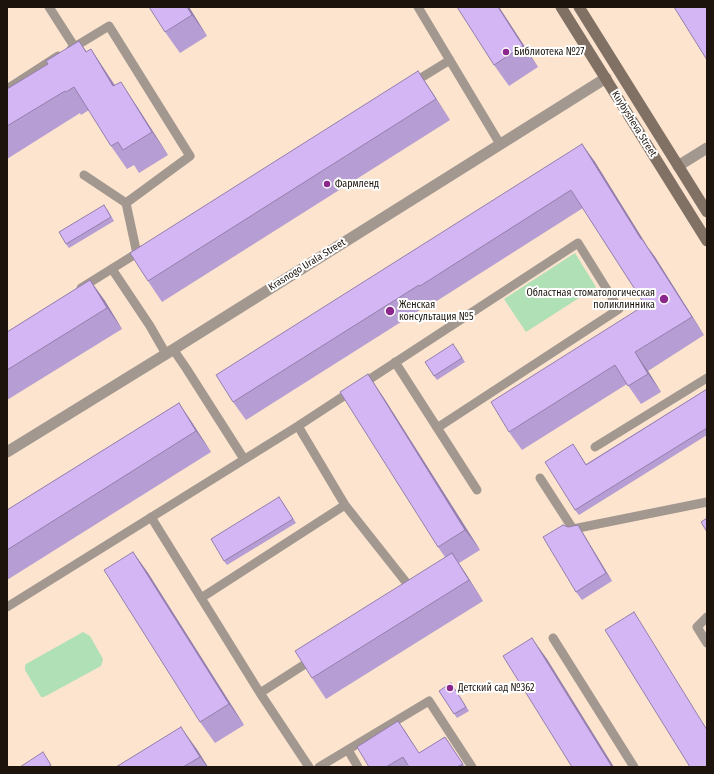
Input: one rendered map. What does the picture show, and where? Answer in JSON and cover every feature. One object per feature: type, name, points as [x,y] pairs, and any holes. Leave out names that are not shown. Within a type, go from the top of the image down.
[{"type":"main road","name":"Kuybysheva Street","points":[[561,7],[707,241]]},
{"type":"main road","name":"Kuybysheva Street","points":[[579,7],[707,212]]},
{"type":"main road","points":[[606,78],[619,70]]},
{"type":"street","name":"Krasnogo Urala Street","points":[[7,452],[170,352],[606,78]]},
{"type":"street","points":[[678,166],[707,148]]},
{"type":"lane","points":[[49,7],[74,46]]},
{"type":"lane","points":[[418,7],[500,144]]},
{"type":"lane","points":[[7,89],[74,46],[109,26],[190,156],[126,203]]},
{"type":"lane","points":[[403,89],[450,60]]},
{"type":"lane","points":[[84,175],[126,203],[137,254]]},
{"type":"lane","points":[[7,607],[298,426],[578,243],[619,309],[437,428]]},
{"type":"lane","points":[[73,293],[150,245]]},
{"type":"lane","points":[[112,269],[150,326],[170,352],[186,368],[244,459]]},
{"type":"lane","points":[[395,362],[477,490]]},
{"type":"lane","points":[[595,447],[707,378]]},
{"type":"lane","points":[[298,426],[345,505],[414,592],[408,597]]},
{"type":"lane","points":[[540,478],[573,529],[707,502]]},
{"type":"lane","points":[[201,598],[345,505]]},
{"type":"lane","points":[[151,517],[260,693],[309,767]]},
{"type":"lane","points":[[707,616],[697,627],[707,644]]},
{"type":"lane","points":[[553,638],[634,767]]},
{"type":"lane","points":[[260,693],[321,654]]},
{"type":"lane","points":[[319,767],[429,701],[472,767]]},
{"type":"lane","points":[[348,750],[358,767]]},
{"type":"green space","points":[[575,253],[596,287],[526,332],[504,299]]},
{"type":"green space","points":[[83,632],[90,636],[103,659],[101,666],[44,697],[41,697],[25,670],[26,664]]},
{"type":"building","points":[[149,7],[187,7],[192,15],[165,32]]},
{"type":"building","points":[[457,7],[498,7],[523,46],[494,65]]},
{"type":"building","points":[[674,7],[707,7],[707,60]]},
{"type":"building","points":[[79,41],[86,52],[91,49],[113,86],[121,82],[152,132],[123,150],[118,142],[111,146],[74,87],[7,126],[7,89],[48,64],[46,61]]},
{"type":"building","points":[[418,71],[436,99],[148,281],[130,253]]},
{"type":"building","points":[[582,144],[692,317],[635,352],[648,374],[628,386],[615,365],[509,432],[491,402],[645,305],[571,190],[233,402],[216,375]]},
{"type":"building","points":[[104,205],[111,217],[66,244],[59,232]]},
{"type":"building","points":[[90,280],[107,308],[7,370],[7,332]]},
{"type":"building","points":[[453,344],[462,358],[434,376],[425,362]]},
{"type":"building","points":[[368,374],[465,530],[438,547],[340,392]]},
{"type":"building","points":[[707,389],[707,428],[575,510],[545,462],[573,444],[586,465]]},
{"type":"building","points":[[179,403],[196,431],[7,550],[7,510]]},
{"type":"building","points":[[279,497],[293,519],[224,561],[211,539]]},
{"type":"building","points":[[707,518],[707,532],[701,522]]},
{"type":"building","points":[[563,525],[568,527],[578,525],[606,573],[576,592],[543,537]]},
{"type":"building","points":[[133,552],[229,704],[200,722],[104,570]]},
{"type":"building","points":[[452,553],[469,580],[312,678],[295,651]]},
{"type":"building","points":[[634,612],[707,730],[707,767],[690,767],[605,630]]},
{"type":"building","points":[[532,638],[612,767],[572,767],[503,656]]},
{"type":"building","points":[[451,683],[466,707],[454,714],[439,691]]},
{"type":"building","points":[[398,721],[419,753],[445,737],[463,764],[457,767],[409,767],[403,757],[386,767],[369,767],[357,747]]},
{"type":"building","points":[[181,727],[200,757],[183,767],[116,767]]},
{"type":"building","points":[[43,752],[51,765],[48,767],[20,767]]},
{"type":"place","name":"Библиотека №27","points":[[506,52]]},
{"type":"place","name":"Фармленд","points":[[327,184]]},
{"type":"place","name":"Областная стоматологическая поликлинника","points":[[664,299]]},
{"type":"place","name":"Женская консультация №5","points":[[390,311]]},
{"type":"place","name":"Детский сад №362","points":[[450,688]]}]
